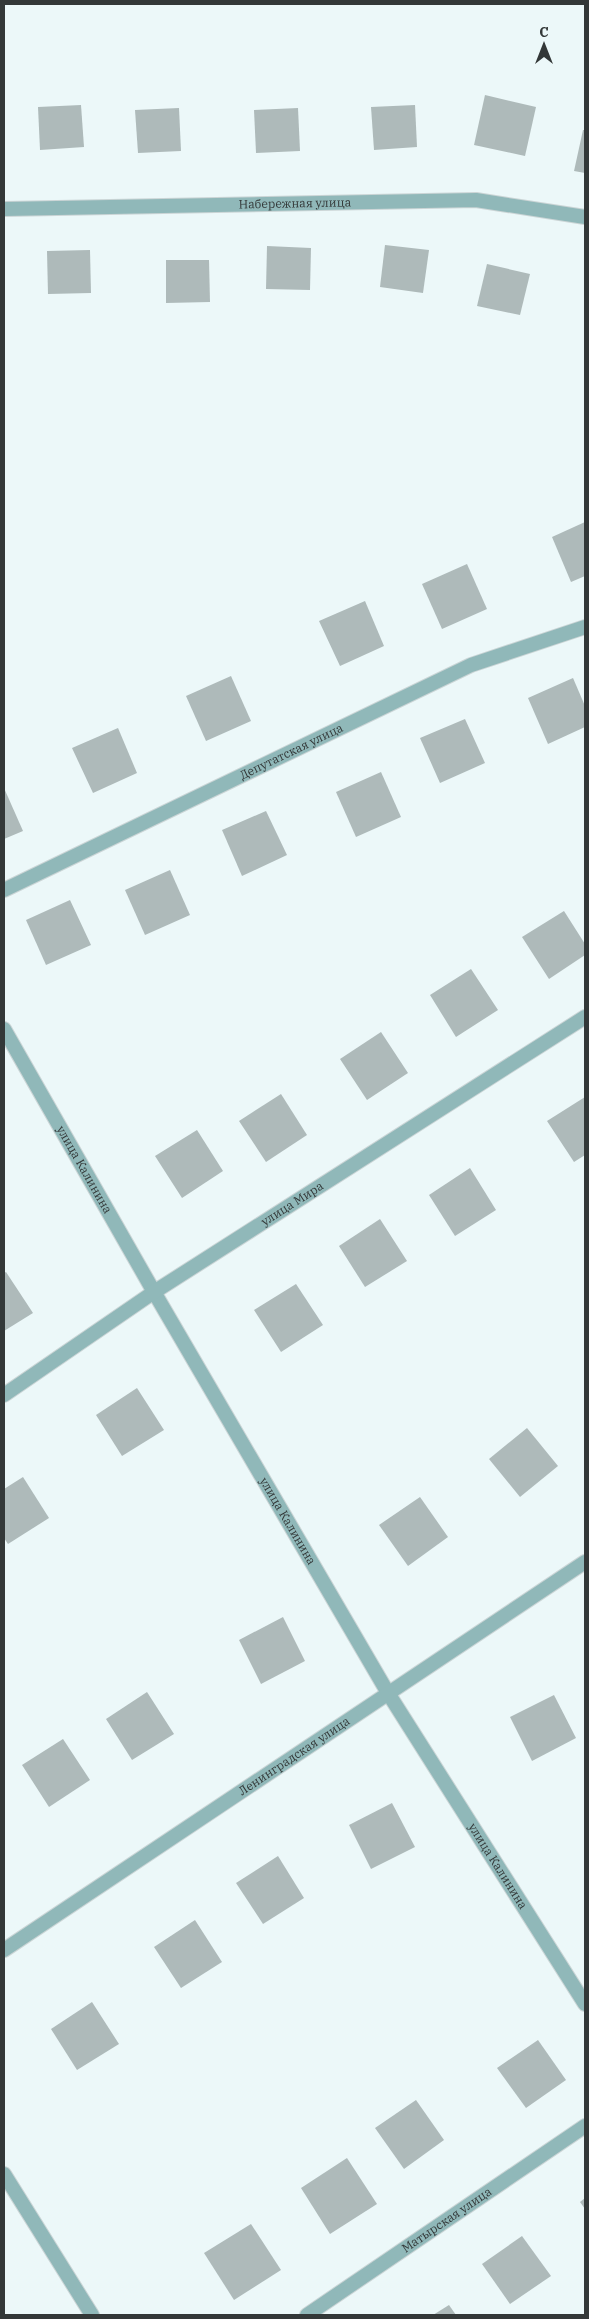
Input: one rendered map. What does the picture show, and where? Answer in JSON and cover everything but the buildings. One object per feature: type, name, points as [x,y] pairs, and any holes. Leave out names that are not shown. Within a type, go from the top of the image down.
[{"type":"street","name":"Набережная улица","points":[[4,208],[476,200],[585,218]]},
{"type":"street","name":"Депутатская улица","points":[[4,890],[471,665],[585,627]]},
{"type":"street","name":"улица Мира","points":[[4,1395],[154,1292],[585,1017]]},
{"type":"street","name":"улица Калинина","points":[[4,1029],[154,1292],[388,1693],[585,2004]]},
{"type":"street","name":"Ленинградская улица","points":[[4,1950],[585,1562]]},
{"type":"street","name":"Матырская улица","points":[[307,2315],[585,2126]]},
{"type":"street","points":[[4,2174],[92,2315]]}]
